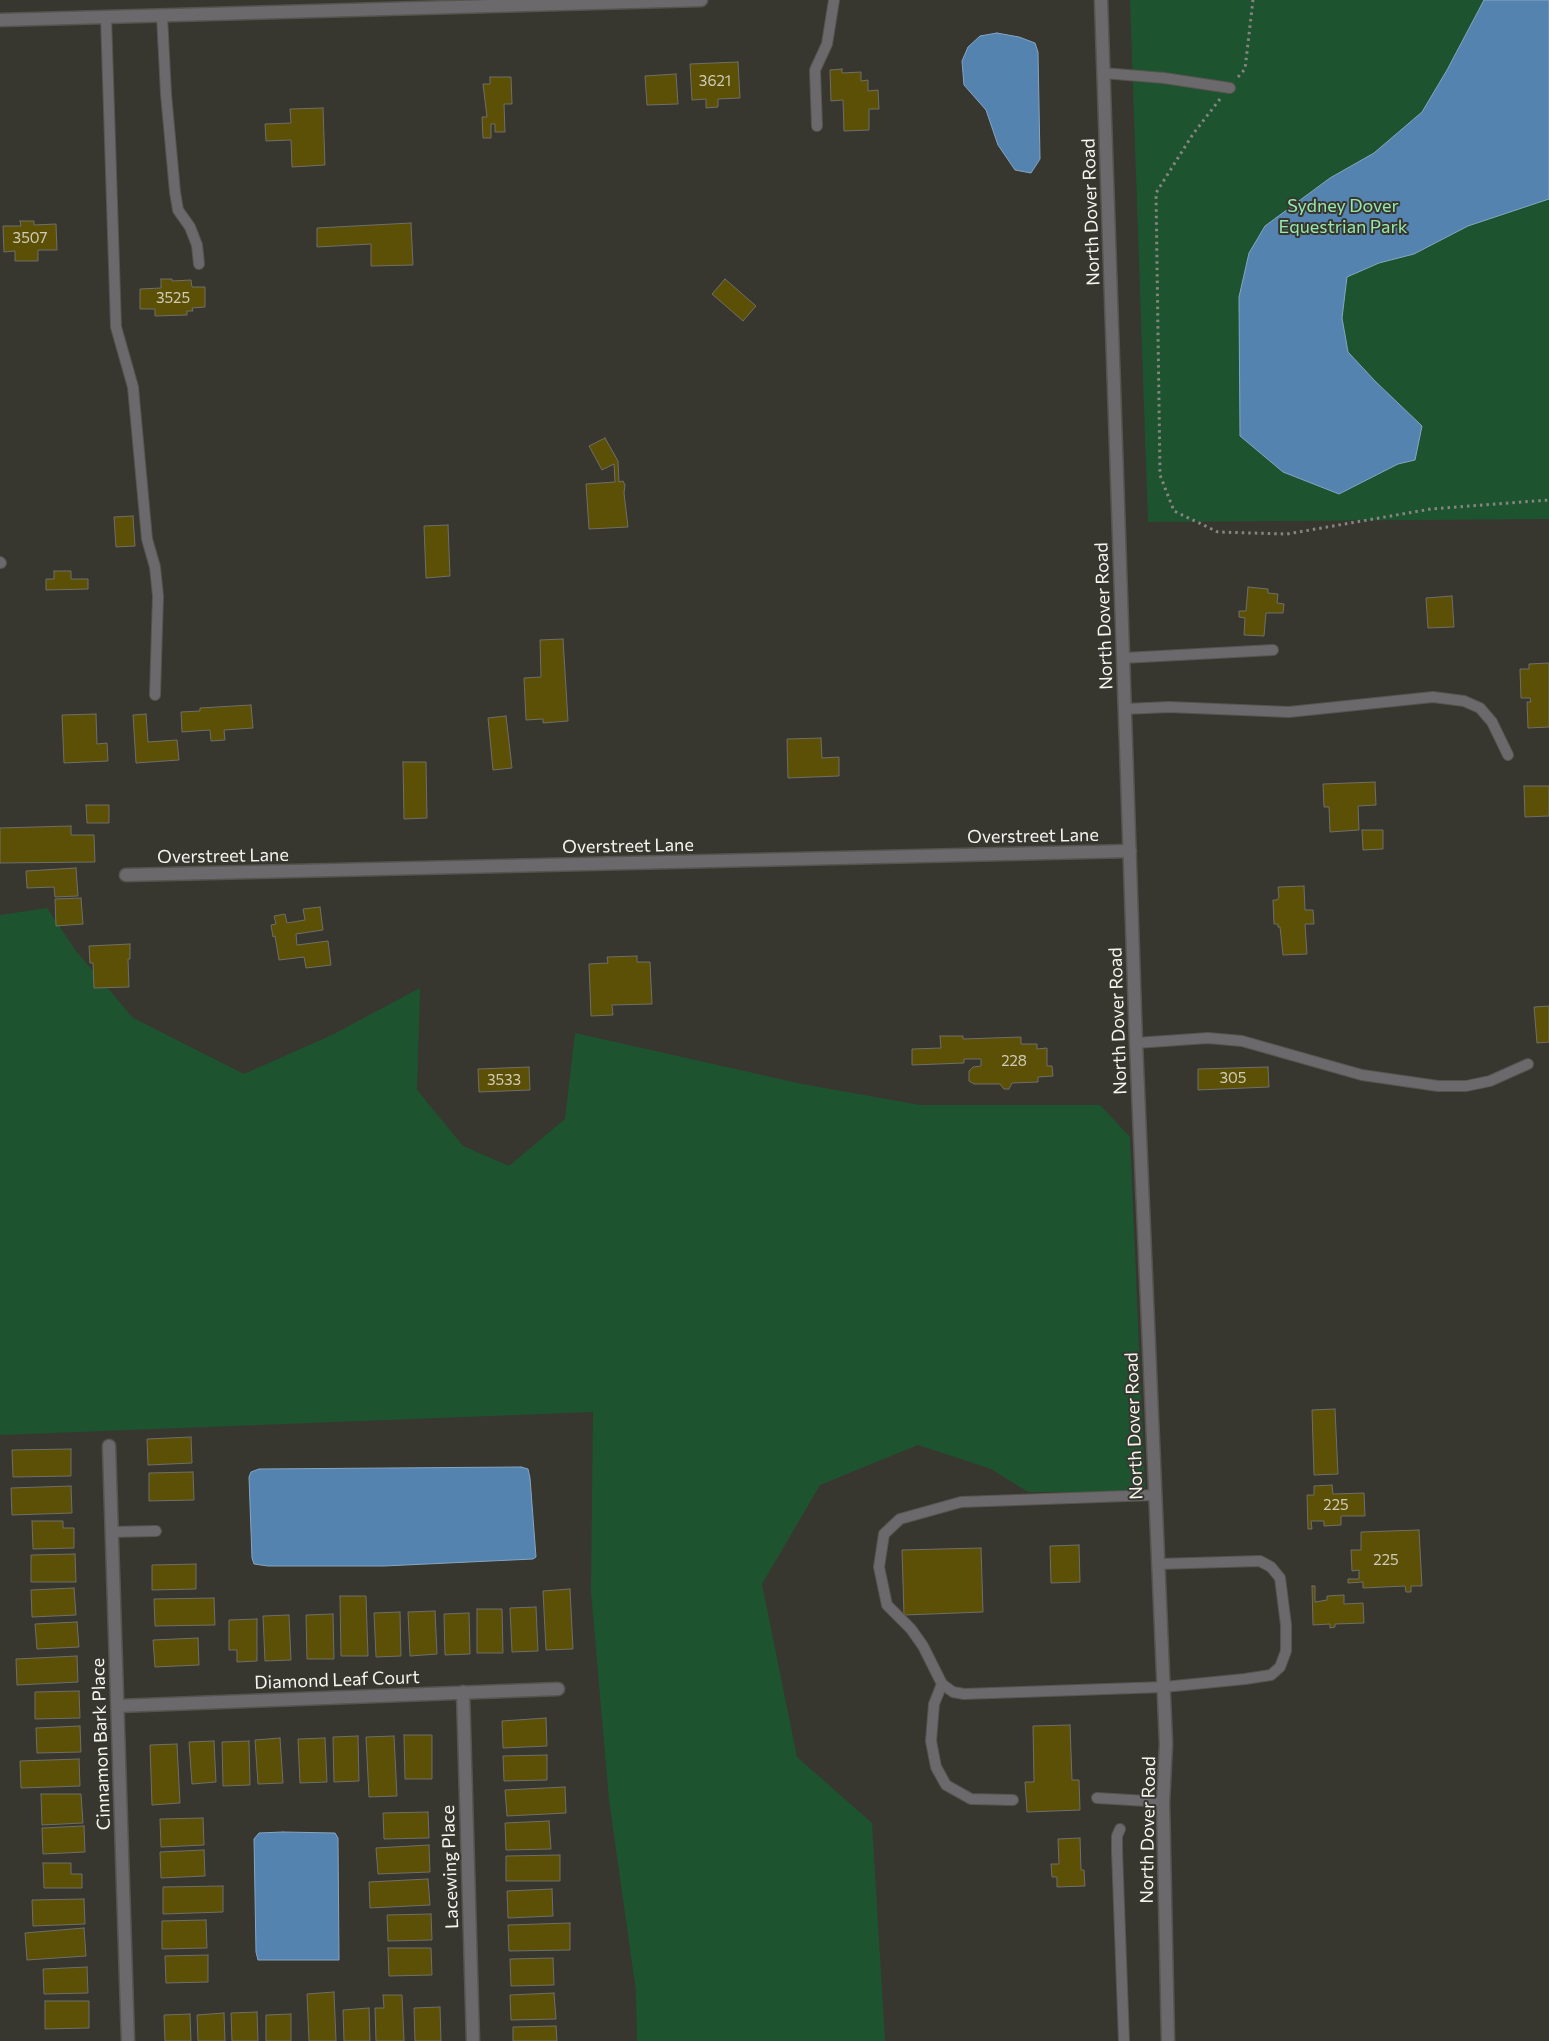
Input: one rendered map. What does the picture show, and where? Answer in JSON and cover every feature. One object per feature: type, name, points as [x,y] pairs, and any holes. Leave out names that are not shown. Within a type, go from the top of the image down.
[{"type":"street","points":[[1,22],[106,17],[701,0]]},
{"type":"street","name":"North Dover Road","points":[[1101,0],[1136,1043],[1166,1744],[1163,1802],[1168,2041]]},
{"type":"street","name":"Overstreet Lane","points":[[126,875],[1130,852]]},
{"type":"street","name":"Cinnamon Bark Place","points":[[109,1446],[128,2041]]},
{"type":"street","name":"Diamond Leaf Court","points":[[118,1706],[558,1689]]},
{"type":"street","name":"Lacewing Place","points":[[463,1692],[473,2041]]},
{"type":"lane","points":[[817,126],[815,70],[827,44],[834,0]]},
{"type":"lane","points":[[162,16],[166,94],[175,192],[178,210],[190,226],[197,246],[199,264]]},
{"type":"lane","points":[[106,17],[116,327],[133,387],[146,539],[155,568],[158,596],[155,695]]},
{"type":"lane","points":[[1103,73],[1164,78],[1230,88]]},
{"type":"lane","points":[[1123,658],[1273,650]]},
{"type":"lane","points":[[1125,709],[1169,707],[1289,712],[1433,697],[1464,701],[1480,708],[1492,722],[1508,755]]},
{"type":"lane","points":[[1136,1043],[1208,1038],[1242,1041],[1362,1075],[1438,1086],[1466,1086],[1490,1081],[1528,1064]]},
{"type":"lane","points":[[1155,1495],[961,1502],[900,1519],[884,1534],[879,1567],[887,1605],[911,1630],[942,1684],[953,1692],[964,1694],[1164,1687],[1245,1680],[1271,1675],[1280,1667],[1286,1651],[1286,1625],[1280,1578],[1271,1567],[1260,1562],[1158,1564]]},
{"type":"lane","points":[[111,1532],[156,1531]]},
{"type":"lane","points":[[942,1684],[934,1704],[931,1741],[936,1767],[946,1785],[971,1799],[1014,1800]]},
{"type":"lane","points":[[1097,1798],[1163,1802]]},
{"type":"lane","points":[[1120,1829],[1117,1836],[1117,1851],[1124,2041]]},
{"type":"path","points":[[1254,0],[1244,69],[1192,134],[1156,193],[1160,475],[1174,511],[1218,532],[1287,534],[1431,509],[1549,500]]},
{"type":"green space","name":"Sydney Dover Equestrian Park","points":[[1130,0],[1549,0],[1549,519],[1148,522]]},
{"type":"green space","points":[[47,908],[76,951],[133,1018],[244,1074],[332,1035],[420,988],[417,1090],[463,1146],[509,1166],[565,1119],[575,1033],[802,1084],[920,1105],[1100,1105],[1130,1137],[1145,1488],[1120,1492],[1028,1492],[991,1469],[918,1445],[820,1485],[762,1584],[797,1757],[872,1823],[885,2041],[637,2041],[636,1991],[609,1800],[591,1591],[593,1412],[0,1435],[0,915]]},
{"type":"water","points":[[1484,0],[1549,0],[1549,199],[1468,226],[1414,254],[1379,263],[1347,277],[1342,318],[1348,352],[1422,426],[1415,460],[1398,464],[1339,494],[1283,472],[1240,436],[1239,297],[1249,253],[1265,226],[1330,178],[1374,153],[1422,112],[1447,70]]},
{"type":"water","points":[[997,33],[1019,37],[1035,43],[1038,52],[1040,159],[1031,173],[1015,170],[998,145],[986,110],[964,85],[962,61],[968,47],[980,36]]},
{"type":"water","points":[[521,1467],[528,1469],[530,1478],[536,1557],[533,1559],[384,1566],[268,1566],[254,1564],[252,1558],[249,1477],[251,1472],[259,1469]]},
{"type":"water","points":[[259,1833],[335,1833],[338,1838],[339,1960],[258,1960],[256,1952],[254,1839]]},
{"type":"building","points":[[738,62],[740,98],[718,99],[718,107],[706,108],[706,99],[692,100],[690,64]]},
{"type":"building","points":[[842,69],[842,73],[861,72],[861,81],[868,80],[868,91],[878,90],[879,109],[869,109],[869,130],[844,131],[843,100],[831,101],[830,70]]},
{"type":"building","points":[[676,74],[678,104],[647,105],[645,76]]},
{"type":"building","points":[[490,77],[511,77],[512,104],[504,104],[505,132],[495,132],[495,124],[491,124],[491,138],[483,138],[482,117],[487,117],[483,84],[490,84]]},
{"type":"building","points":[[323,108],[325,165],[292,167],[291,140],[266,141],[265,124],[291,123],[290,109]]},
{"type":"building","points":[[20,221],[34,221],[34,225],[56,224],[57,250],[38,250],[38,261],[15,261],[15,251],[4,252],[3,226],[21,226]]},
{"type":"building","points":[[411,223],[413,265],[371,266],[371,244],[317,247],[317,228]]},
{"type":"building","points":[[161,279],[172,279],[172,281],[191,280],[192,287],[205,287],[205,307],[192,308],[193,311],[187,311],[187,315],[155,316],[155,309],[140,309],[140,289],[161,288]]},
{"type":"building","points":[[725,279],[756,306],[743,321],[712,294]]},
{"type":"building","points":[[605,438],[618,461],[619,482],[623,481],[625,485],[624,493],[628,527],[589,529],[586,484],[615,482],[614,464],[602,470],[589,446]]},
{"type":"building","points":[[133,516],[135,546],[116,547],[114,517]]},
{"type":"building","points":[[448,525],[450,576],[426,578],[424,526]]},
{"type":"building","points":[[54,571],[71,571],[71,579],[88,579],[88,589],[46,590],[46,579],[54,579]]},
{"type":"building","points":[[1248,587],[1268,589],[1268,593],[1278,594],[1277,603],[1284,604],[1283,613],[1266,613],[1264,636],[1244,635],[1245,618],[1239,617],[1239,611],[1246,611]]},
{"type":"building","points":[[1452,596],[1454,627],[1428,628],[1426,598]]},
{"type":"building","points":[[563,639],[568,721],[543,723],[543,719],[526,720],[524,678],[541,677],[540,640]]},
{"type":"building","points":[[1549,663],[1549,727],[1528,728],[1527,702],[1531,702],[1530,698],[1521,698],[1520,669],[1529,669],[1529,664]]},
{"type":"building","points":[[251,705],[253,728],[224,730],[225,740],[211,741],[210,730],[182,732],[181,712],[200,711],[200,708]]},
{"type":"building","points":[[96,714],[97,744],[107,743],[108,761],[64,763],[62,715]]},
{"type":"building","points":[[146,714],[148,742],[177,740],[179,760],[136,763],[133,715]]},
{"type":"building","points":[[506,716],[512,768],[493,770],[488,718]]},
{"type":"building","points":[[821,738],[822,758],[839,757],[839,776],[788,778],[787,739]]},
{"type":"building","points":[[403,762],[426,762],[427,818],[404,819]]},
{"type":"building","points":[[1375,782],[1376,805],[1358,806],[1359,830],[1330,832],[1329,807],[1324,807],[1323,784]]},
{"type":"building","points":[[1524,786],[1549,786],[1549,816],[1525,817]]},
{"type":"building","points":[[86,805],[109,805],[109,823],[87,823]]},
{"type":"building","points":[[71,826],[71,835],[94,835],[95,862],[0,863],[0,828]]},
{"type":"building","points":[[1362,830],[1383,830],[1383,849],[1363,850]]},
{"type":"building","points":[[76,868],[78,896],[55,897],[54,887],[27,888],[26,871]]},
{"type":"building","points":[[1304,886],[1305,910],[1313,910],[1314,924],[1305,924],[1307,954],[1283,955],[1280,927],[1278,927],[1278,924],[1274,924],[1273,900],[1277,900],[1279,897],[1278,887]]},
{"type":"building","points":[[81,898],[83,924],[56,926],[55,899]]},
{"type":"building","points":[[320,907],[323,930],[296,934],[297,945],[328,941],[331,965],[306,968],[304,957],[279,960],[271,925],[276,924],[274,916],[285,914],[287,923],[305,920],[303,909]]},
{"type":"building","points":[[130,944],[130,959],[128,959],[129,987],[94,988],[93,963],[90,963],[89,946]]},
{"type":"building","points":[[637,956],[637,962],[650,962],[652,1004],[612,1005],[613,1015],[591,1016],[589,964],[608,963],[607,957]]},
{"type":"building","points":[[1549,1006],[1549,1042],[1537,1043],[1534,1007]]},
{"type":"building","points":[[940,1036],[963,1036],[963,1039],[1021,1037],[1021,1044],[1037,1044],[1037,1049],[1047,1048],[1047,1066],[1052,1066],[1053,1076],[1038,1077],[1038,1082],[1012,1083],[1009,1089],[1004,1089],[1000,1084],[974,1084],[969,1081],[969,1071],[973,1067],[981,1066],[981,1059],[964,1059],[964,1063],[912,1065],[912,1049],[941,1048]]},
{"type":"building","points":[[529,1067],[530,1090],[479,1092],[478,1069]]},
{"type":"building","points":[[1268,1067],[1269,1087],[1198,1090],[1198,1069]]},
{"type":"building","points":[[1335,1409],[1338,1474],[1314,1475],[1312,1410]]},
{"type":"building","points":[[191,1437],[192,1463],[148,1465],[147,1439]]},
{"type":"building","points":[[71,1449],[71,1476],[13,1477],[12,1450]]},
{"type":"building","points":[[193,1472],[194,1500],[149,1501],[149,1473]]},
{"type":"building","points":[[1332,1485],[1333,1494],[1364,1493],[1365,1516],[1341,1516],[1341,1525],[1324,1526],[1324,1521],[1311,1521],[1312,1529],[1308,1529],[1307,1495],[1314,1495],[1314,1486]]},
{"type":"building","points":[[71,1486],[72,1513],[12,1515],[11,1488]]},
{"type":"building","points":[[32,1521],[63,1521],[63,1528],[74,1528],[74,1548],[33,1549]]},
{"type":"building","points":[[1419,1530],[1422,1586],[1411,1586],[1411,1592],[1406,1592],[1405,1586],[1363,1588],[1363,1582],[1348,1583],[1348,1579],[1359,1579],[1359,1570],[1352,1571],[1351,1550],[1361,1550],[1361,1532]]},
{"type":"building","points":[[1079,1545],[1080,1582],[1051,1583],[1050,1546]]},
{"type":"building","points":[[981,1548],[983,1612],[904,1615],[902,1550]]},
{"type":"building","points":[[75,1554],[76,1582],[31,1582],[31,1555]]},
{"type":"building","points":[[196,1564],[196,1589],[152,1590],[152,1565]]},
{"type":"building","points":[[1312,1586],[1315,1586],[1315,1602],[1327,1600],[1327,1596],[1344,1595],[1344,1604],[1363,1603],[1364,1623],[1335,1624],[1335,1627],[1330,1628],[1330,1624],[1313,1625]]},
{"type":"building","points":[[74,1588],[76,1615],[32,1617],[31,1590]]},
{"type":"building","points":[[570,1589],[573,1649],[546,1650],[543,1591]]},
{"type":"building","points":[[340,1596],[366,1596],[368,1656],[341,1656]]},
{"type":"building","points":[[214,1598],[215,1625],[155,1626],[154,1599]]},
{"type":"building","points":[[536,1607],[538,1651],[512,1652],[510,1608]]},
{"type":"building","points":[[477,1609],[502,1609],[503,1653],[477,1653]]},
{"type":"building","points":[[435,1611],[437,1654],[410,1656],[408,1612]]},
{"type":"building","points":[[400,1612],[401,1656],[376,1657],[374,1613]]},
{"type":"building","points":[[469,1613],[470,1654],[445,1655],[444,1614]]},
{"type":"building","points":[[333,1614],[334,1659],[307,1659],[306,1615]]},
{"type":"building","points":[[289,1615],[291,1660],[265,1661],[263,1616]]},
{"type":"building","points":[[257,1619],[257,1661],[237,1662],[237,1650],[229,1650],[229,1620]]},
{"type":"building","points":[[77,1622],[79,1647],[37,1649],[35,1624]]},
{"type":"building","points":[[198,1638],[199,1665],[155,1667],[153,1640]]},
{"type":"building","points":[[77,1656],[78,1682],[17,1685],[16,1659]]},
{"type":"building","points":[[79,1691],[80,1718],[35,1719],[35,1692]]},
{"type":"building","points":[[546,1718],[547,1746],[503,1748],[502,1721]]},
{"type":"building","points":[[1070,1725],[1072,1780],[1079,1780],[1080,1810],[1027,1812],[1025,1782],[1034,1782],[1033,1726]]},
{"type":"building","points":[[80,1726],[81,1752],[37,1753],[36,1728]]},
{"type":"building","points":[[404,1735],[432,1735],[432,1779],[405,1779]]},
{"type":"building","points":[[358,1736],[359,1781],[334,1782],[333,1737]]},
{"type":"building","points":[[394,1736],[397,1796],[369,1797],[366,1737]]},
{"type":"building","points":[[280,1738],[283,1783],[258,1784],[255,1740]]},
{"type":"building","points":[[325,1738],[327,1782],[300,1783],[298,1739]]},
{"type":"building","points":[[214,1741],[216,1782],[192,1784],[189,1742]]},
{"type":"building","points":[[249,1741],[250,1785],[223,1786],[222,1742]]},
{"type":"building","points":[[177,1744],[180,1803],[152,1805],[150,1745]]},
{"type":"building","points":[[547,1755],[547,1780],[504,1781],[503,1756]]},
{"type":"building","points":[[79,1759],[80,1786],[21,1788],[20,1761]]},
{"type":"building","points":[[565,1787],[566,1813],[507,1816],[505,1790]]},
{"type":"building","points":[[41,1794],[81,1794],[83,1823],[42,1825]]},
{"type":"building","points":[[428,1812],[429,1838],[384,1839],[383,1813]]},
{"type":"building","points":[[203,1818],[204,1845],[161,1847],[160,1819]]},
{"type":"building","points":[[549,1821],[551,1849],[506,1850],[505,1823]]},
{"type":"building","points":[[84,1826],[85,1852],[43,1854],[42,1828]]},
{"type":"building","points":[[1080,1838],[1081,1870],[1084,1870],[1085,1886],[1057,1887],[1057,1877],[1052,1877],[1051,1864],[1059,1864],[1058,1839]]},
{"type":"building","points":[[429,1845],[430,1872],[378,1874],[376,1848]]},
{"type":"building","points":[[204,1850],[205,1876],[161,1878],[160,1852]]},
{"type":"building","points":[[560,1855],[560,1881],[506,1881],[506,1856]]},
{"type":"building","points":[[43,1863],[71,1863],[71,1874],[82,1874],[82,1888],[44,1888]]},
{"type":"building","points":[[428,1879],[430,1905],[370,1908],[369,1882]]},
{"type":"building","points":[[223,1886],[223,1912],[163,1914],[163,1887]]},
{"type":"building","points":[[552,1889],[553,1916],[508,1918],[507,1891]]},
{"type":"building","points":[[84,1899],[85,1924],[33,1926],[32,1900]]},
{"type":"building","points":[[431,1914],[432,1940],[388,1941],[387,1915]]},
{"type":"building","points":[[206,1920],[207,1948],[162,1949],[162,1921]]},
{"type":"building","points":[[570,1923],[570,1950],[509,1951],[508,1925]]},
{"type":"building","points":[[84,1928],[86,1956],[27,1960],[25,1933]]},
{"type":"building","points":[[388,1948],[431,1948],[432,1975],[389,1976]]},
{"type":"building","points":[[208,1955],[208,1982],[166,1983],[165,1956]]},
{"type":"building","points":[[553,1958],[554,1985],[511,1986],[510,1959]]},
{"type":"building","points":[[87,1967],[88,1993],[44,1994],[43,1969]]},
{"type":"building","points":[[334,1992],[336,2041],[309,2041],[307,1994]]},
{"type":"building","points":[[554,1993],[556,2019],[511,2020],[510,1995]]},
{"type":"building","points":[[383,1995],[402,1995],[404,2041],[376,2041],[375,2008],[384,2008]]},
{"type":"building","points":[[45,2001],[89,2001],[89,2028],[45,2029]]},
{"type":"building","points":[[440,2007],[441,2041],[415,2041],[414,2008]]},
{"type":"building","points":[[369,2008],[370,2041],[344,2041],[343,2010]]},
{"type":"building","points":[[257,2012],[258,2041],[232,2041],[231,2013]]},
{"type":"building","points":[[224,2013],[225,2041],[198,2041],[197,2015]]},
{"type":"building","points":[[190,2014],[191,2041],[165,2041],[164,2015]]},
{"type":"building","points":[[291,2014],[291,2041],[266,2041],[266,2015]]},
{"type":"building","points":[[556,2026],[557,2041],[513,2041],[513,2027]]}]
